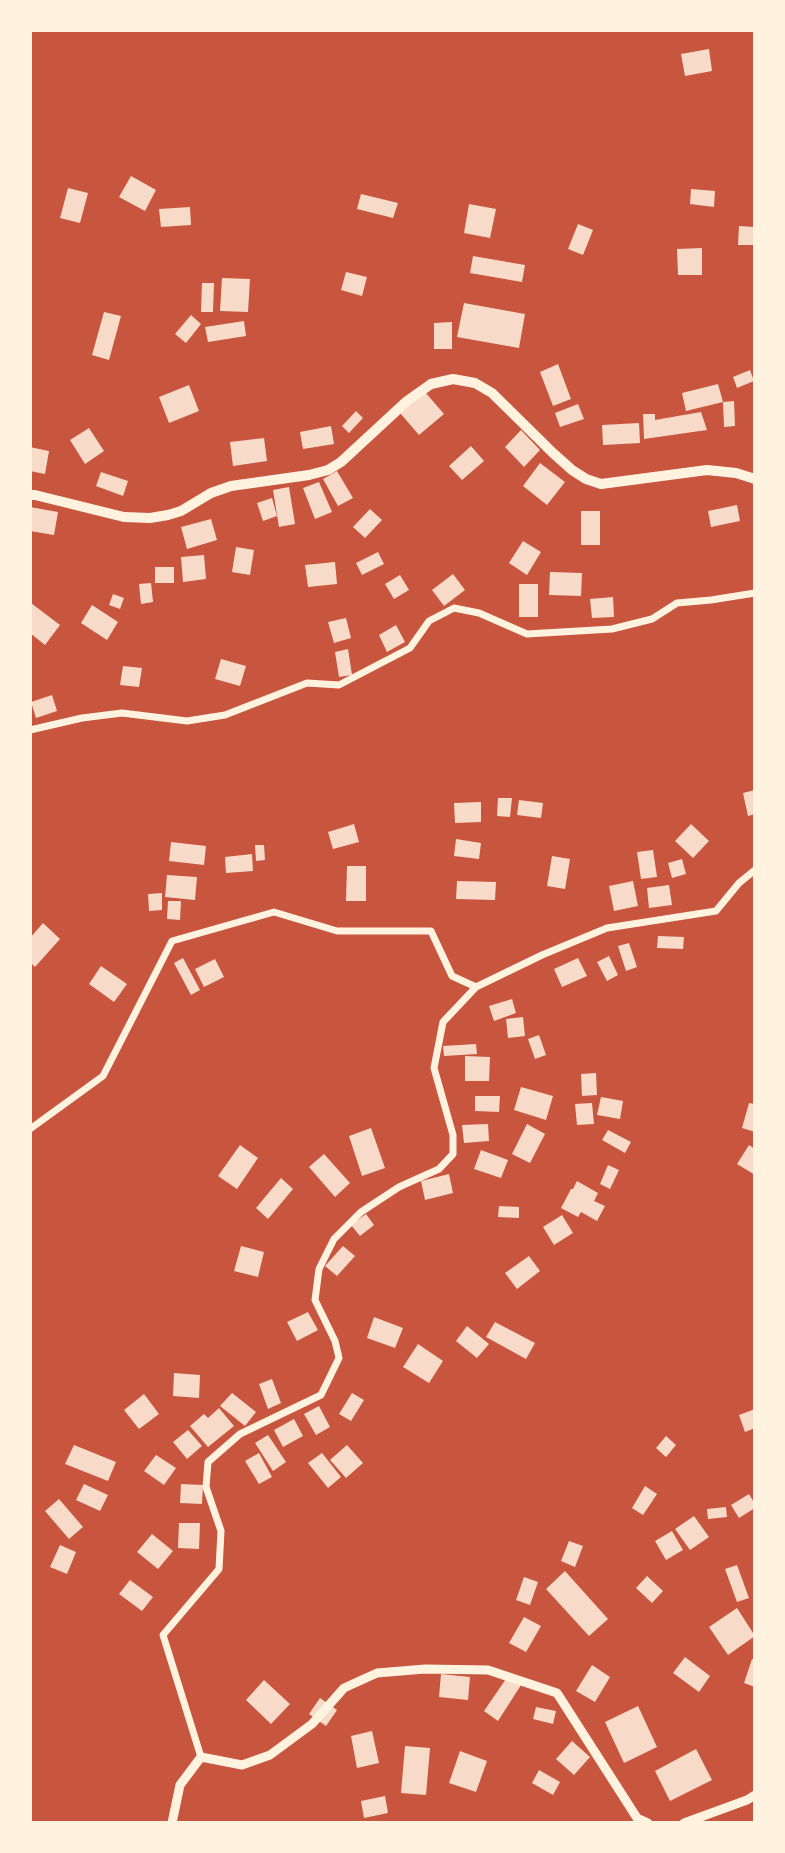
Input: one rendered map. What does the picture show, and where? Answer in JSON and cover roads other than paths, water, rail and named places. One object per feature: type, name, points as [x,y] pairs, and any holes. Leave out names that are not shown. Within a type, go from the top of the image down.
[{"type":"main road","points":[[30,495],[124,517],[168,516],[211,493],[232,486],[328,470],[341,462],[407,401],[430,384],[453,379],[475,383],[492,393],[553,453],[586,479],[601,484],[707,470],[736,473],[755,479]]},
{"type":"street","points":[[30,730],[82,718],[122,713],[187,721],[225,715],[307,683],[338,685],[410,648],[429,621],[454,608],[479,613],[527,634],[612,629],[652,619],[677,603],[755,593]]},
{"type":"street","points":[[201,1756],[163,1635],[219,1569],[221,1531],[206,1487],[208,1462],[240,1434],[321,1395],[339,1358],[335,1341],[315,1300],[318,1269],[334,1239],[361,1212],[399,1186],[439,1169],[453,1154],[453,1135],[434,1068],[443,1022],[476,987],[607,928],[716,911],[739,883],[755,870]]},
{"type":"street","points":[[30,1129],[103,1076],[172,941],[274,912],[337,931],[430,931],[452,976],[476,987]]},
{"type":"street","points":[[201,1756],[242,1765],[270,1755],[312,1724],[344,1688],[377,1673],[425,1669],[488,1670],[557,1693],[637,1818],[648,1823]]},
{"type":"street","points":[[172,1823],[180,1785],[201,1756]]},
{"type":"street","points":[[684,1823],[755,1795]]}]
